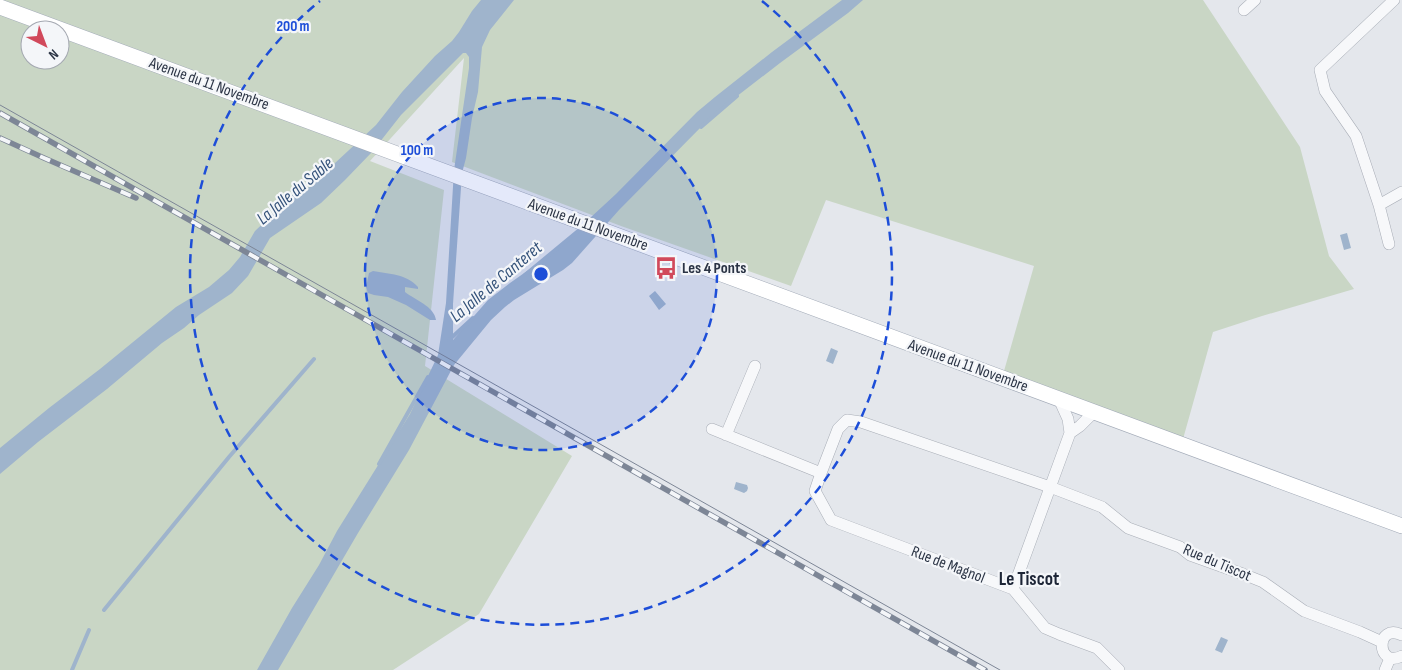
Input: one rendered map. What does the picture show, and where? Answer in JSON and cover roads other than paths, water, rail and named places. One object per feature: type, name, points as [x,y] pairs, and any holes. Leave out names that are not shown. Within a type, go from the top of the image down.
[{"type":"main road","name":"Avenue du 11 Novembre","points":[[0,7],[1402,526]]},
{"type":"street","points":[[1244,10],[1255,0]]},
{"type":"street","points":[[1389,244],[1379,205],[1356,136],[1325,91],[1320,70],[1394,0]]},
{"type":"street","points":[[1398,0],[1402,4]]},
{"type":"street","points":[[1379,205],[1402,192]]},
{"type":"street","points":[[726,435],[755,366]]},
{"type":"street","points":[[1059,399],[1068,419],[1070,433],[1013,589],[1045,628],[1098,648],[1119,670]]},
{"type":"street","points":[[1070,433],[1094,412]]},
{"type":"street","name":"Rue de Magnol","points":[[1013,589],[831,520],[815,491],[838,429],[847,420],[861,422],[1050,487]]},
{"type":"street","points":[[712,429],[822,473]]},
{"type":"street","name":"Rue du Tiscot","points":[[1050,487],[1102,507],[1128,528],[1180,547],[1190,555],[1263,582],[1304,611],[1382,642]]},
{"type":"street","points":[[1402,635],[1392,632],[1382,642],[1383,651],[1390,658],[1402,656]]},
{"type":"street","points":[[1385,670],[1390,658]]},
{"type":"water","name":"La Jalle du Sable","points":[[481,0],[514,0],[490,30],[482,47],[478,92],[462,173],[453,304],[453,340],[488,300],[554,252],[574,235],[697,112],[715,97],[842,0],[863,0],[723,107],[619,210],[572,263],[514,300],[491,320],[454,365],[409,450],[278,670],[257,670],[337,531],[410,414],[438,355],[446,303],[454,170],[469,68],[469,57],[466,53],[463,53],[401,115],[372,152],[321,203],[270,238],[248,276],[232,293],[162,343],[0,474],[0,448],[176,307],[209,287],[229,270],[240,257],[255,231],[292,196],[298,186],[305,186],[307,189],[376,125],[402,92],[435,56],[452,41]]},
{"type":"water","points":[[1347,233],[1351,248],[1344,250],[1340,235]]},
{"type":"water","points":[[373,271],[409,279],[418,289],[405,287],[405,292],[428,307],[435,315],[436,320],[430,320],[406,305],[388,297],[368,293],[366,287],[369,273]]},
{"type":"water","points":[[655,291],[666,304],[659,310],[649,296]]},
{"type":"water","points":[[831,348],[838,351],[833,364],[826,361]]},
{"type":"water","points":[[736,482],[747,485],[747,491],[744,493],[734,489]]},
{"type":"water","points":[[1221,637],[1228,640],[1222,653],[1215,650]]},
{"type":"waterway","name":"La Jalle de Canteret","points":[[701,127],[737,96]]},
{"type":"waterway","name":"La Jalle de Canteret","points":[[525,275],[583,227]]},
{"type":"waterway","name":"La Jalle de Canteret","points":[[449,340],[473,318]]},
{"type":"waterway","points":[[104,610],[229,457],[314,359]]},
{"type":"waterway","name":"La Jalle de Canteret","points":[[379,464],[428,377]]},
{"type":"waterway","points":[[72,670],[89,630]]},
{"type":"tram line","points":[[0,105],[1000,670]]},
{"type":"railway","points":[[0,113],[985,670]]},
{"type":"railway","points":[[0,138],[136,198]]},
{"type":"place","name":"Les 4 Ponts","points":[[666,268]]},
{"type":"district","name":"Le Tiscot","points":[[1029,579]]}]
